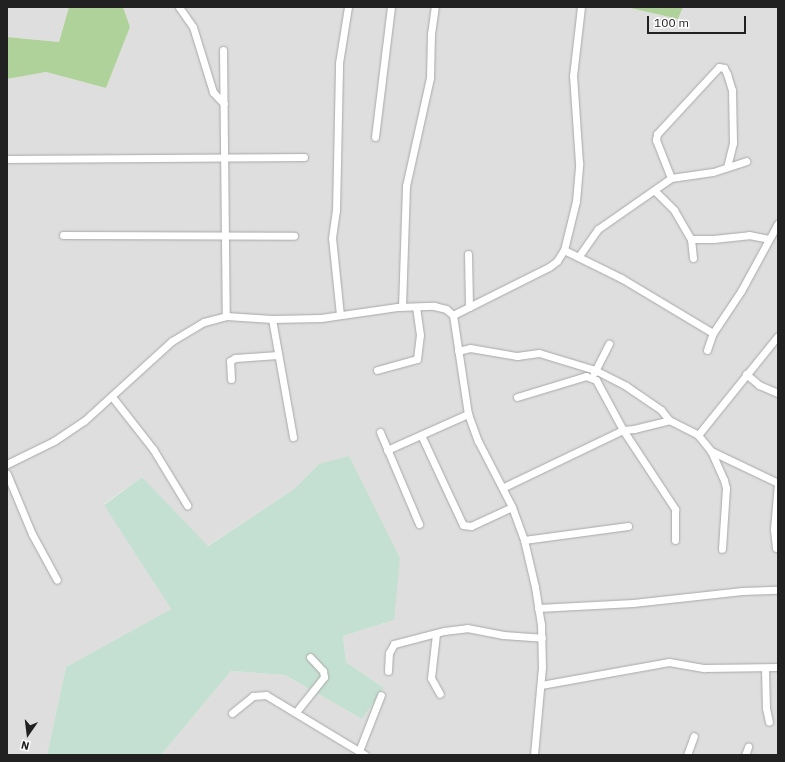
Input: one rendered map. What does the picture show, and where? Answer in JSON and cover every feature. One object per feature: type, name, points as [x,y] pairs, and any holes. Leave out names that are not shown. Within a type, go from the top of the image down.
[{"type":"street","points":[[179,7],[193,27],[213,92],[224,104]]},
{"type":"street","points":[[340,315],[332,238],[338,160],[340,63],[348,7]]},
{"type":"street","points":[[375,137],[391,7]]},
{"type":"street","points":[[402,307],[406,186],[430,78],[431,34],[435,7]]},
{"type":"street","points":[[453,315],[549,267],[558,261],[564,250],[576,201],[578,171],[579,130],[573,76],[580,7]]},
{"type":"street","points":[[223,50],[226,316]]},
{"type":"street","points":[[671,178],[656,140],[657,134],[719,67],[724,68],[732,90],[733,143],[727,167]]},
{"type":"street","points":[[7,159],[304,157]]},
{"type":"street","points":[[579,256],[598,229],[622,210],[655,191],[671,178],[727,167],[746,160]]},
{"type":"street","points":[[655,191],[674,210],[691,239],[693,258]]},
{"type":"street","points":[[707,350],[714,333],[741,291],[778,223]]},
{"type":"street","points":[[63,235],[294,236]]},
{"type":"street","points":[[691,239],[713,239],[749,235],[769,239]]},
{"type":"street","points":[[564,250],[579,256],[714,333]]},
{"type":"street","points":[[468,254],[469,307]]},
{"type":"street","points":[[7,464],[60,437],[84,421],[113,398],[172,341],[189,329],[226,316],[272,320],[321,318],[402,307],[446,309],[453,315],[468,414],[478,441],[504,487],[512,506],[524,540],[538,608],[542,638],[541,685],[534,755]]},
{"type":"street","points":[[377,370],[417,359],[420,335],[416,307]]},
{"type":"street","points":[[272,320],[294,437]]},
{"type":"street","points":[[698,435],[778,336]]},
{"type":"street","points":[[517,397],[594,374],[609,344]]},
{"type":"street","points":[[458,351],[470,348],[517,356],[539,353],[626,386],[661,410],[669,420],[698,435],[711,451],[726,488],[722,549]]},
{"type":"street","points":[[231,379],[230,361],[235,358],[278,355]]},
{"type":"street","points":[[594,374],[623,430],[675,509],[675,540]]},
{"type":"street","points":[[746,374],[759,385],[778,393]]},
{"type":"street","points":[[113,398],[153,449],[187,505]]},
{"type":"street","points":[[388,450],[468,414]]},
{"type":"street","points":[[504,487],[623,430],[634,429],[669,420]]},
{"type":"street","points":[[380,432],[419,524]]},
{"type":"street","points":[[420,435],[463,526],[471,526],[512,506]]},
{"type":"street","points":[[711,451],[778,483],[774,530],[776,548]]},
{"type":"street","points":[[7,474],[32,534],[57,580]]},
{"type":"street","points":[[524,540],[628,526]]},
{"type":"street","points":[[538,608],[633,603],[742,591],[778,590]]},
{"type":"street","points":[[388,671],[389,653],[394,644],[436,634],[467,628],[503,635],[542,638]]},
{"type":"street","points":[[436,634],[431,678],[440,694]]},
{"type":"street","points":[[296,712],[324,677],[323,671],[310,657]]},
{"type":"street","points":[[541,685],[669,662],[704,668],[778,667]]},
{"type":"street","points":[[766,668],[766,708],[769,722]]},
{"type":"street","points":[[232,714],[252,696],[266,695],[362,753],[381,694]]},
{"type":"street","points":[[687,755],[694,736]]},
{"type":"street","points":[[745,755],[748,747]]},
{"type":"shaded area","points":[[7,7],[69,7],[59,42],[7,37]]},
{"type":"shaded area","points":[[123,7],[626,7],[678,19],[683,7],[778,7],[778,755],[161,755],[231,671],[285,675],[362,719],[384,688],[346,662],[343,636],[394,620],[319,464],[294,489],[207,546],[142,477],[104,504],[171,609],[66,667],[47,755],[7,755],[7,79],[46,72],[106,88],[130,27]]},
{"type":"green space","points":[[69,7],[123,7],[130,27],[106,88],[46,72],[7,79],[7,37],[59,42]]},
{"type":"green space","points":[[626,7],[683,7],[678,19]]},
{"type":"green space","points":[[349,456],[400,558],[394,620],[343,636],[346,662],[384,688],[362,719],[285,675],[231,671],[161,755],[47,755],[66,667],[171,609],[104,505],[142,477],[208,546],[294,489],[319,464]]}]
